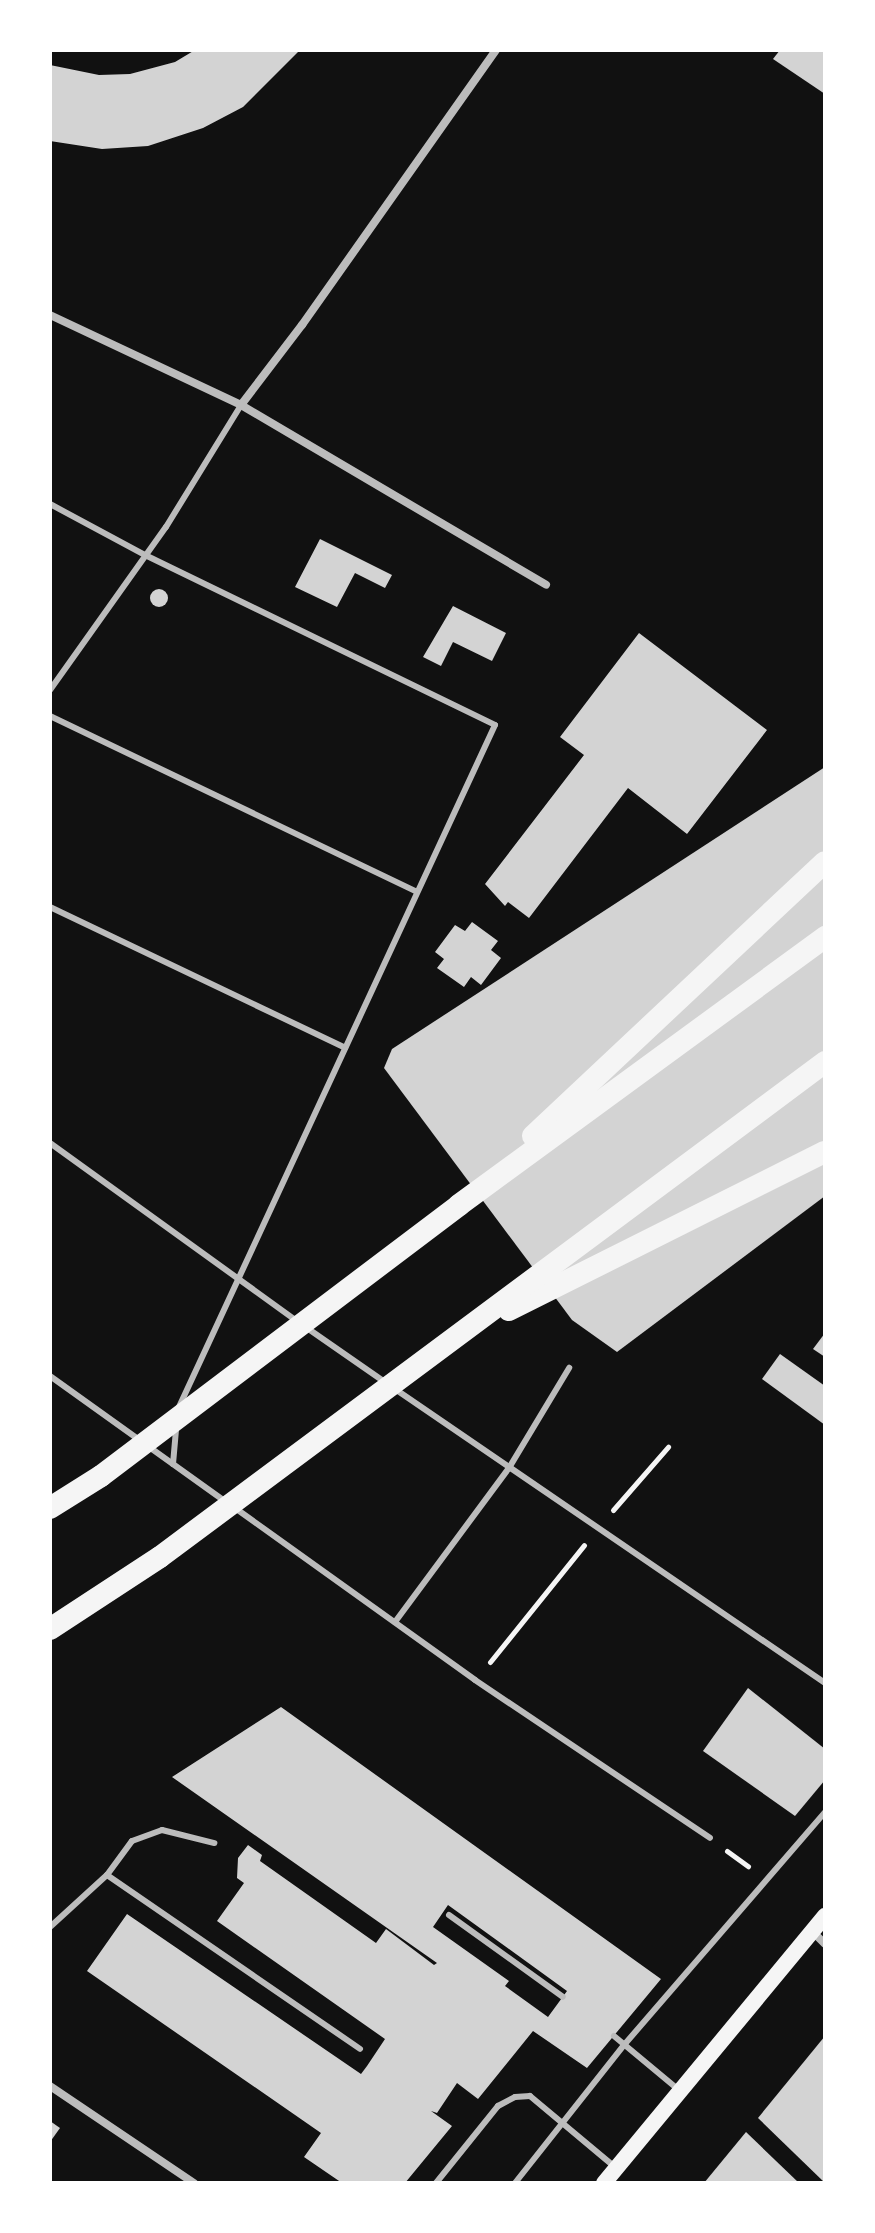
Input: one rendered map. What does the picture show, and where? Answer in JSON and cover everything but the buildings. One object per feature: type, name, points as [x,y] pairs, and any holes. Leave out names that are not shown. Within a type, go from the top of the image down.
[{"type":"highway","points":[[459,1205],[825,862]]},
{"type":"highway","points":[[50,1508],[101,1476],[459,1205],[825,937]]},
{"type":"highway","points":[[50,1629],[160,1557],[825,1062]]},
{"type":"highway","points":[[458,1336],[825,1152]]},
{"type":"main road","points":[[604,2183],[825,1916]]},
{"type":"street","points":[[241,405],[302,325],[496,50]]},
{"type":"street","points":[[50,315],[241,405],[546,585]]},
{"type":"street","points":[[812,1932],[825,1944]]},
{"type":"street","points":[[50,2086],[194,2183]]},
{"type":"lane","points":[[50,690],[166,527],[241,405]]},
{"type":"lane","points":[[50,504],[145,555],[495,725],[178,1408],[173,1464]]},
{"type":"lane","points":[[50,716],[417,892]]},
{"type":"lane","points":[[50,907],[345,1048]]},
{"type":"lane","points":[[50,1143],[239,1276],[250,1288],[825,1683]]},
{"type":"lane","points":[[395,1622],[509,1468],[569,1368]]},
{"type":"lane","points":[[50,1376],[475,1680],[710,1838]]},
{"type":"lane","points":[[515,2183],[624,2045],[825,1812]]},
{"type":"lane","points":[[50,1927],[107,1875],[132,1841],[162,1830],[214,1843]]},
{"type":"lane","points":[[107,1875],[360,2049]]},
{"type":"lane","points":[[449,1915],[563,1997]]},
{"type":"lane","points":[[614,2036],[680,2091]]},
{"type":"lane","points":[[436,2183],[498,2106],[515,2097],[530,2096],[616,2168]]},
{"type":"path","points":[[475,1680],[668,1447]]},
{"type":"path","points":[[710,1838],[767,1880]]}]
